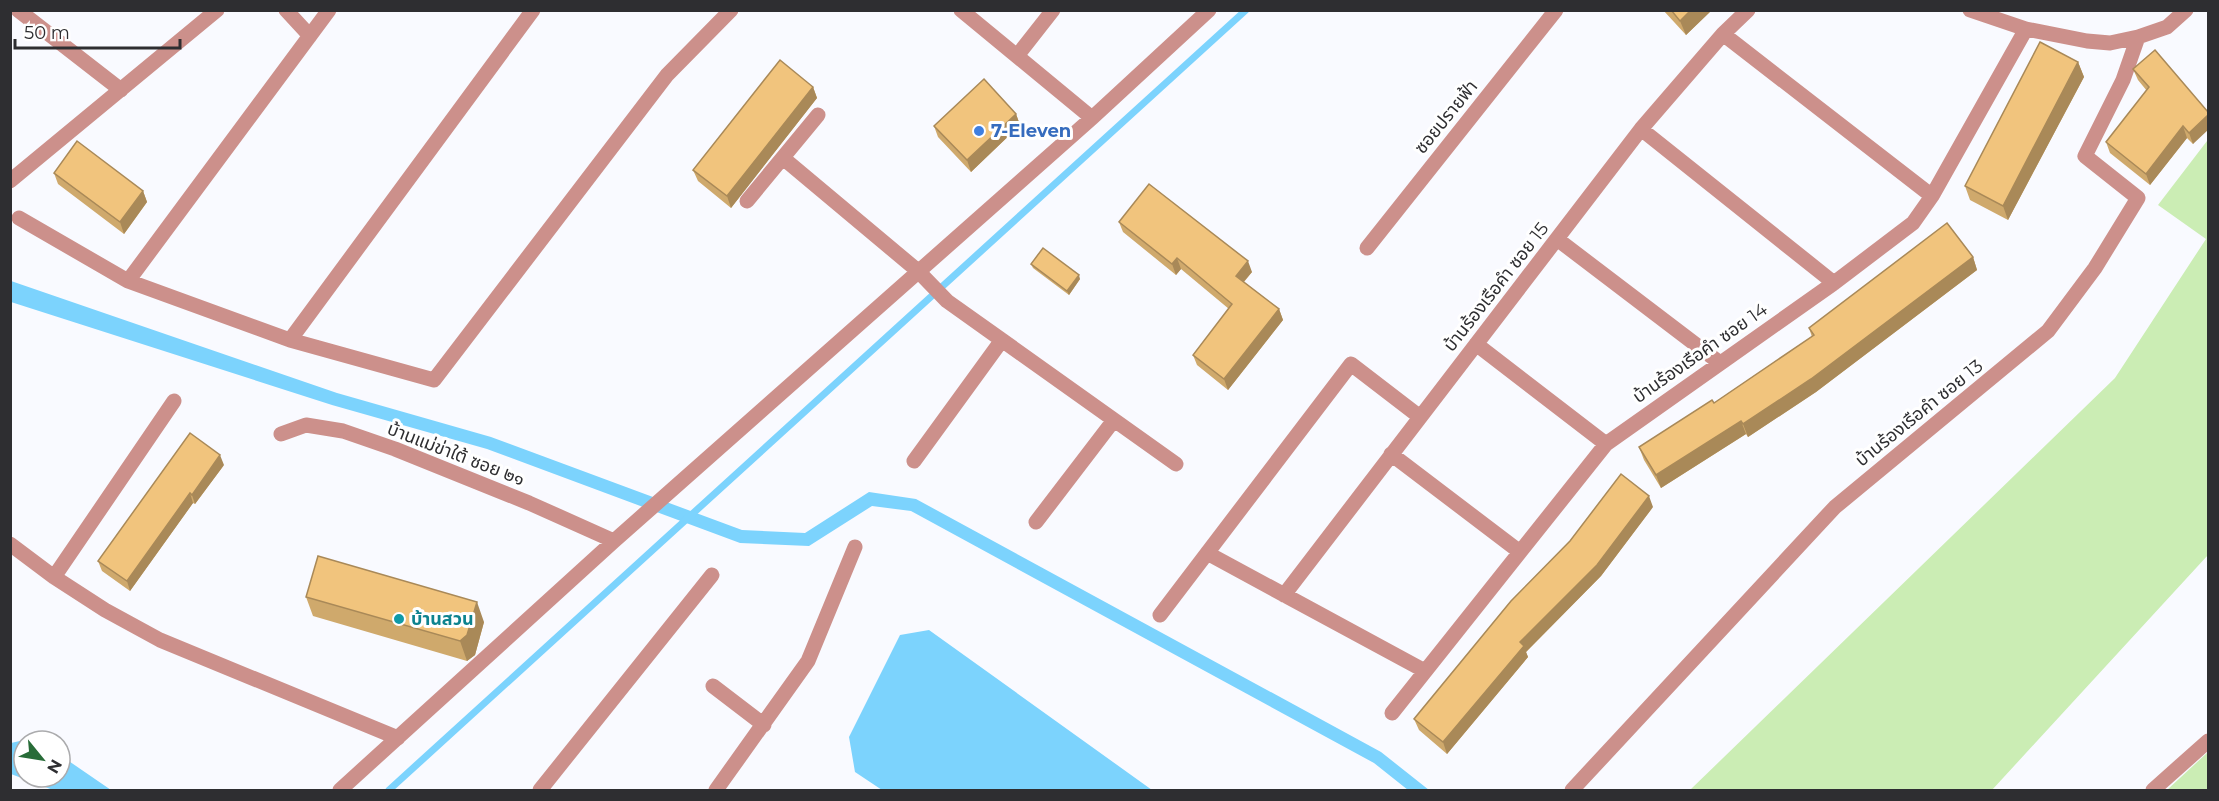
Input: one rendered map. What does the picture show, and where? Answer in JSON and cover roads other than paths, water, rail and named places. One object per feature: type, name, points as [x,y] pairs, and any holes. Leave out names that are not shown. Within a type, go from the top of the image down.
[{"type":"street","points":[[18,10],[121,90]]},
{"type":"street","points":[[10,181],[217,10]]},
{"type":"street","points":[[286,10],[310,36]]},
{"type":"street","points":[[309,10],[320,23]]},
{"type":"street","points":[[128,280],[329,10]]},
{"type":"street","points":[[290,340],[533,10]]},
{"type":"street","points":[[19,218],[128,280],[290,340],[434,380],[667,75],[731,10]]},
{"type":"street","points":[[961,10],[1092,118]]},
{"type":"street","points":[[1017,56],[1053,10]]},
{"type":"street","points":[[340,790],[636,521],[1092,118],[1209,10]]},
{"type":"street","name":"ซอยปรายฟ้า","points":[[1367,248],[1556,10]]},
{"type":"street","name":"บ้านร้องเรือคำ ซอย 15","points":[[1284,595],[1641,129],[1723,34],[1748,10]]},
{"type":"street","points":[[1970,10],[2026,28],[2087,41],[2110,43],[2167,27],[2186,10]]},
{"type":"street","name":"บ้านร้องเรือคำ ซอย 14","points":[[1392,713],[1606,444],[1833,283],[1913,223],[1932,196],[2026,28]]},
{"type":"street","points":[[1723,34],[1932,196]]},
{"type":"street","name":"บ้านร้องเรือคำ ซอย 13","points":[[1572,790],[1835,507],[2048,331],[2095,268],[2138,198],[2085,156],[2123,80],[2138,37]]},
{"type":"street","points":[[747,201],[818,116]]},
{"type":"street","points":[[1641,129],[1833,283]]},
{"type":"street","points":[[783,158],[918,271],[947,301],[1176,464]]},
{"type":"street","points":[[1557,239],[1720,363]]},
{"type":"street","points":[[914,461],[1002,340]]},
{"type":"street","points":[[1476,344],[1606,444]]},
{"type":"street","points":[[1160,615],[1351,364],[1420,417]]},
{"type":"street","points":[[54,577],[174,401]]},
{"type":"street","points":[[1036,522],[1114,420]]},
{"type":"street","name":"บ้านแม่ข่าใต้ ซอย ๒๑","points":[[280,434],[306,425],[343,431],[395,449],[529,503],[614,541]]},
{"type":"street","points":[[1391,454],[1520,552]]},
{"type":"street","points":[[10,544],[54,577],[105,610],[160,640],[398,738]]},
{"type":"street","points":[[716,790],[808,661],[855,547]]},
{"type":"street","points":[[1207,553],[1425,671]]},
{"type":"street","points":[[540,790],[712,575]]},
{"type":"street","points":[[713,686],[764,725]]},
{"type":"street","points":[[2153,790],[2208,741]]},
{"type":"water","points":[[11,281],[337,393],[491,437],[742,530],[805,533],[869,492],[916,499],[1381,752],[1429,790],[1408,790],[1374,763],[911,511],[872,506],[809,546],[740,543],[487,449],[332,405],[11,302]]},
{"type":"water","points":[[929,630],[1152,790],[882,790],[855,772],[849,737],[900,635]]},
{"type":"water","points":[[12,743],[12,774],[11,774]]},
{"type":"water","points":[[72,763],[111,790],[50,789],[72,789]]},
{"type":"waterway","points":[[389,790],[1246,10]]},
{"type":"place","name":"7-Eleven","points":[[979,131]]},
{"type":"place","name":"บ้านสวน","points":[[399,619]]}]
